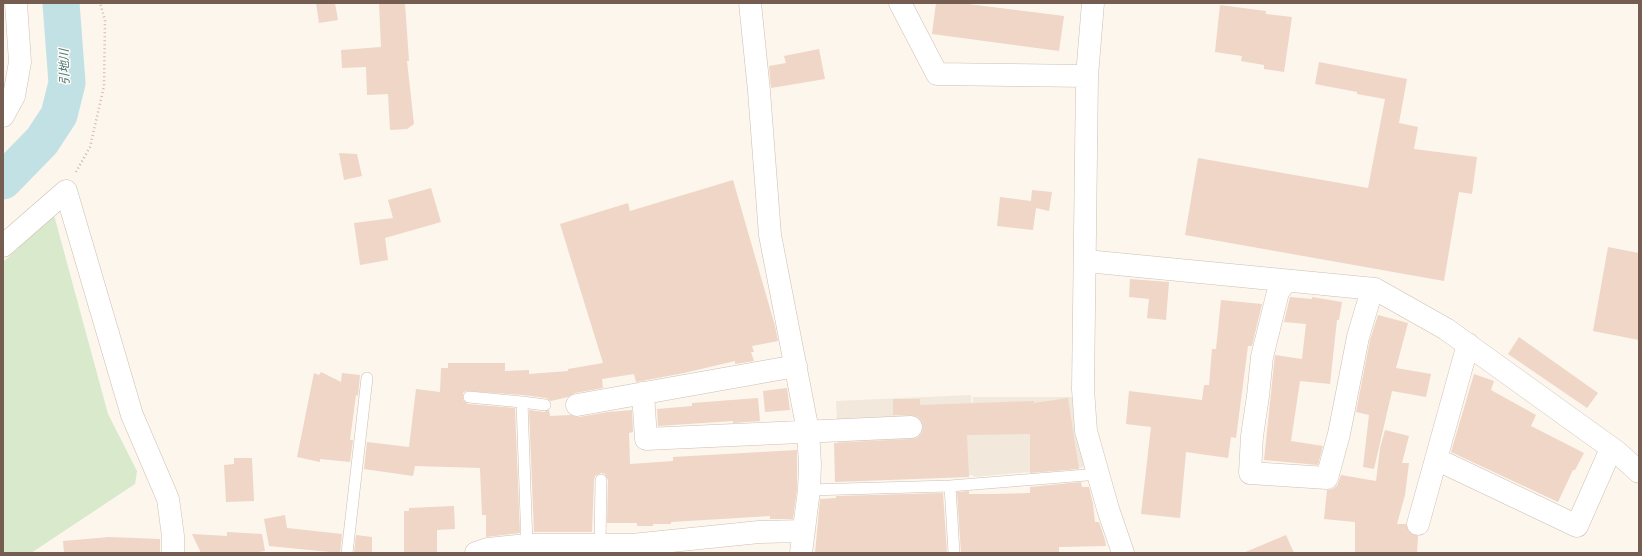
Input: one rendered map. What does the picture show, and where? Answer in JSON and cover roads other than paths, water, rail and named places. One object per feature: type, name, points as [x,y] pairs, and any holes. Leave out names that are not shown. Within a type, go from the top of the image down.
[{"type":"street","points":[[3,116],[14,96],[20,62],[16,3]]},
{"type":"street","points":[[750,3],[760,91],[770,236],[808,431],[810,464],[809,490],[802,553]]},
{"type":"street","points":[[900,3],[937,74],[1087,76]]},
{"type":"street","points":[[1093,3],[1087,76],[1086,261],[1083,389],[1086,431],[1108,509],[1123,553]]},
{"type":"street","points":[[3,246],[66,191],[132,415],[168,499],[173,536],[173,553]]},
{"type":"street","points":[[1086,261],[1375,290],[1446,329],[1468,344],[1612,449],[1639,472]]},
{"type":"street","points":[[1286,281],[1278,292],[1262,357],[1252,436],[1250,472],[1327,478],[1339,434],[1358,337],[1369,300],[1375,290]]},
{"type":"street","points":[[1418,524],[1468,344]]},
{"type":"street","points":[[577,405],[796,366]]},
{"type":"street","points":[[643,393],[646,439],[911,427]]},
{"type":"street","points":[[1436,459],[1577,526],[1612,449]]},
{"type":"street","points":[[476,553],[488,549],[527,545],[632,545],[759,532],[804,531]]},
{"type":"lane","points":[[347,553],[367,378]]},
{"type":"lane","points":[[469,397],[545,405]]},
{"type":"lane","points":[[522,402],[527,545]]},
{"type":"lane","points":[[809,490],[950,486],[1099,474]]},
{"type":"lane","points":[[600,545],[601,480]]},
{"type":"lane","points":[[950,486],[954,553]]},
{"type":"waterway","name":"引地川","points":[[3,181],[42,141],[59,115],[67,83],[61,3]]}]
